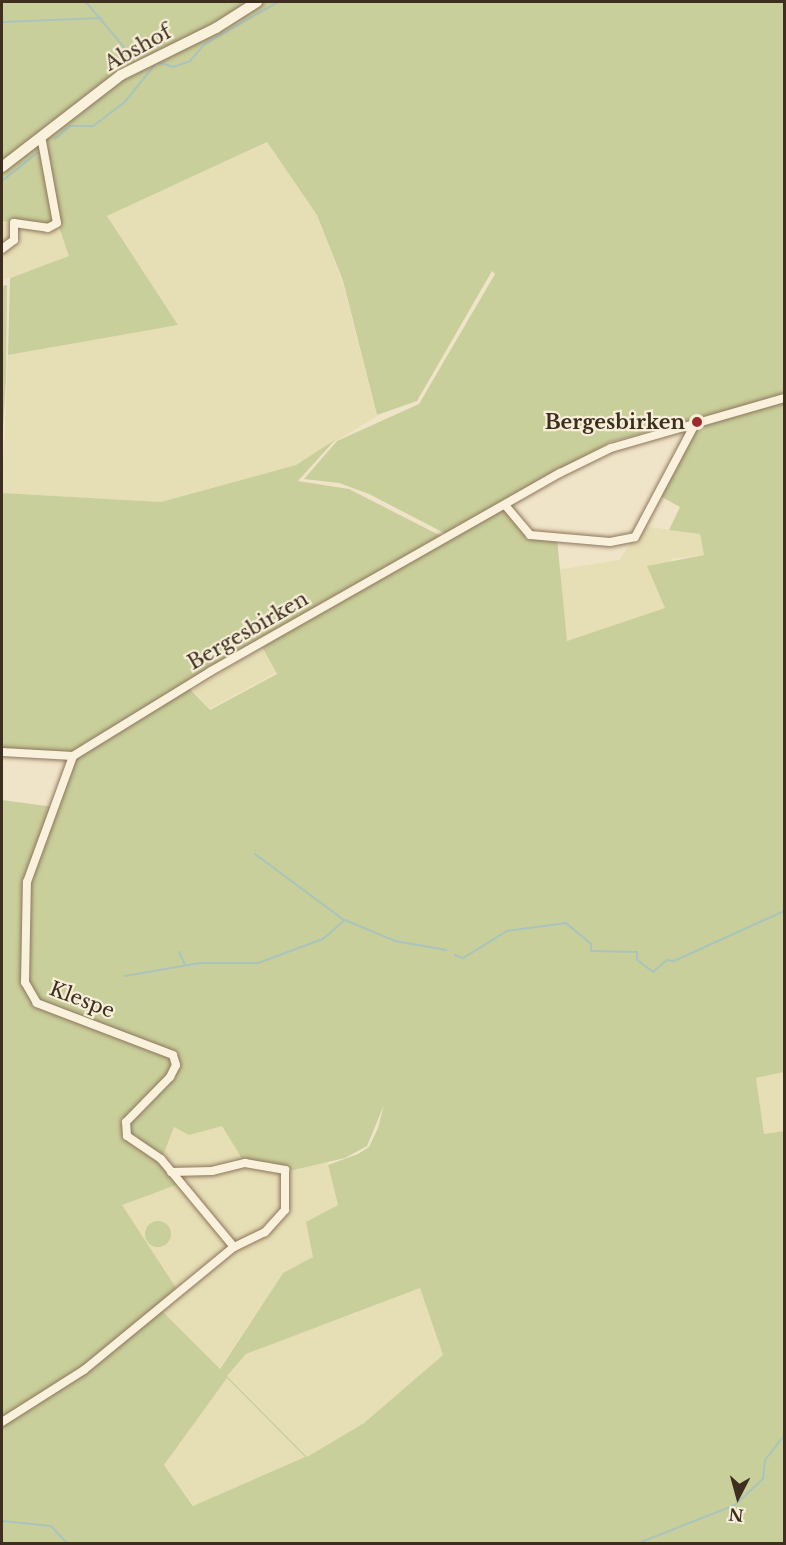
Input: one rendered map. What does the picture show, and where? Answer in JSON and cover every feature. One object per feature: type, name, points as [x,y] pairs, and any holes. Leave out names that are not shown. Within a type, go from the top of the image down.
[{"type":"street","name":"Abshof","points":[[2,167],[137,65],[216,28],[257,2]]},
{"type":"street","points":[[2,249],[14,240],[14,223],[48,228],[57,223],[41,136]]},
{"type":"street","name":"Bergesbirken","points":[[74,756],[211,671],[505,505],[611,448],[784,398]]},
{"type":"street","points":[[505,505],[530,535],[610,542],[635,537],[695,424]]},
{"type":"street","points":[[2,752],[74,756]]},
{"type":"street","name":"Klespe","points":[[74,756],[27,882],[25,982],[37,1003],[173,1055],[176,1065],[170,1077],[126,1122],[127,1136],[171,1172],[234,1247]]},
{"type":"street","points":[[2,1422],[84,1370],[234,1247],[265,1232],[285,1210],[285,1170],[245,1163],[212,1171],[171,1172]]},
{"type":"shaded area","points":[[267,142],[317,215],[342,281],[377,416],[296,465],[162,502],[2,493],[8,355],[177,325],[107,216]]},
{"type":"shaded area","points":[[2,221],[56,222],[70,256],[2,280]]},
{"type":"shaded area","points":[[642,526],[700,534],[704,555],[671,559],[665,608],[567,641],[557,570],[619,560]]},
{"type":"shaded area","points":[[262,647],[276,673],[209,709],[193,690]]},
{"type":"shaded area","points":[[784,1072],[784,1131],[764,1135],[756,1078]]},
{"type":"shaded area","points":[[174,1126],[222,1126],[245,1163],[289,1171],[326,1158],[338,1205],[314,1257],[283,1273],[219,1369],[160,1309],[121,1205],[179,1184],[162,1158]]},
{"type":"shaded area","points":[[420,1288],[443,1355],[364,1423],[307,1457],[227,1376],[246,1354]]},
{"type":"shaded area","points":[[227,1377],[305,1457],[194,1506],[164,1465]]},
{"type":"green space","points":[[2,2],[784,2],[784,395],[610,442],[448,535],[369,494],[339,483],[304,479],[337,441],[419,404],[495,274],[492,271],[417,401],[377,415],[343,281],[317,215],[267,142],[107,216],[178,325],[8,355],[10,278],[69,256],[56,219],[48,226],[2,221]]},
{"type":"green space","points":[[7,285],[6,380],[2,444],[2,286]]},
{"type":"green space","points":[[784,400],[784,1072],[756,1078],[764,1134],[784,1131],[784,1543],[2,1543],[2,1424],[53,1394],[160,1309],[220,1369],[283,1273],[313,1257],[306,1222],[338,1205],[328,1165],[358,1154],[369,1147],[378,1128],[384,1105],[367,1146],[345,1158],[289,1171],[270,1162],[244,1162],[222,1126],[189,1135],[174,1127],[162,1158],[128,1135],[127,1123],[172,1077],[174,1053],[38,1002],[26,982],[28,887],[75,757],[189,688],[210,710],[277,674],[262,647],[505,508],[528,536],[557,539],[567,641],[665,608],[647,566],[704,555],[700,534],[669,530],[680,507],[660,496],[694,429]],"holes":[[[420,1288],[443,1355],[364,1423],[307,1457],[227,1376],[246,1354]],[[227,1378],[305,1457],[193,1506],[164,1465]]]},
{"type":"green space","points":[[335,440],[298,481],[349,489],[443,537],[73,756],[2,752],[2,493],[161,502],[296,465]]},
{"type":"green space","points":[[2,800],[54,807],[26,882],[23,964],[36,1004],[172,1056],[168,1077],[133,1113],[126,1136],[160,1160],[179,1184],[122,1205],[178,1291],[82,1369],[2,1420]]},
{"type":"green space","points":[[158,1221],[167,1225],[171,1234],[167,1243],[158,1247],[149,1243],[145,1234],[149,1225]]},
{"type":"waterway","points":[[86,2],[128,52],[130,61]]},
{"type":"waterway","points":[[55,139],[70,126],[93,126],[124,103],[157,62],[173,67],[190,61],[205,44],[278,2]]},
{"type":"waterway","points":[[2,22],[101,18]]},
{"type":"waterway","points":[[2,181],[37,153]]},
{"type":"waterway","points":[[255,854],[344,920]]},
{"type":"waterway","points":[[455,955],[463,958],[507,931],[566,923],[591,944],[591,951],[637,952],[637,960],[653,972],[667,960],[674,961],[784,911]]},
{"type":"waterway","points":[[125,976],[200,963],[258,963],[323,939],[345,920],[395,941],[446,950]]},
{"type":"waterway","points":[[179,952],[185,965]]},
{"type":"waterway","points":[[636,1544],[735,1505],[763,1479],[765,1460],[784,1436]]},
{"type":"waterway","points":[[2,1521],[51,1526],[68,1544]]},
{"type":"waterway","points":[[588,1544],[599,1544]]},
{"type":"place","name":"Bergesbirken","points":[[697,422]]}]
